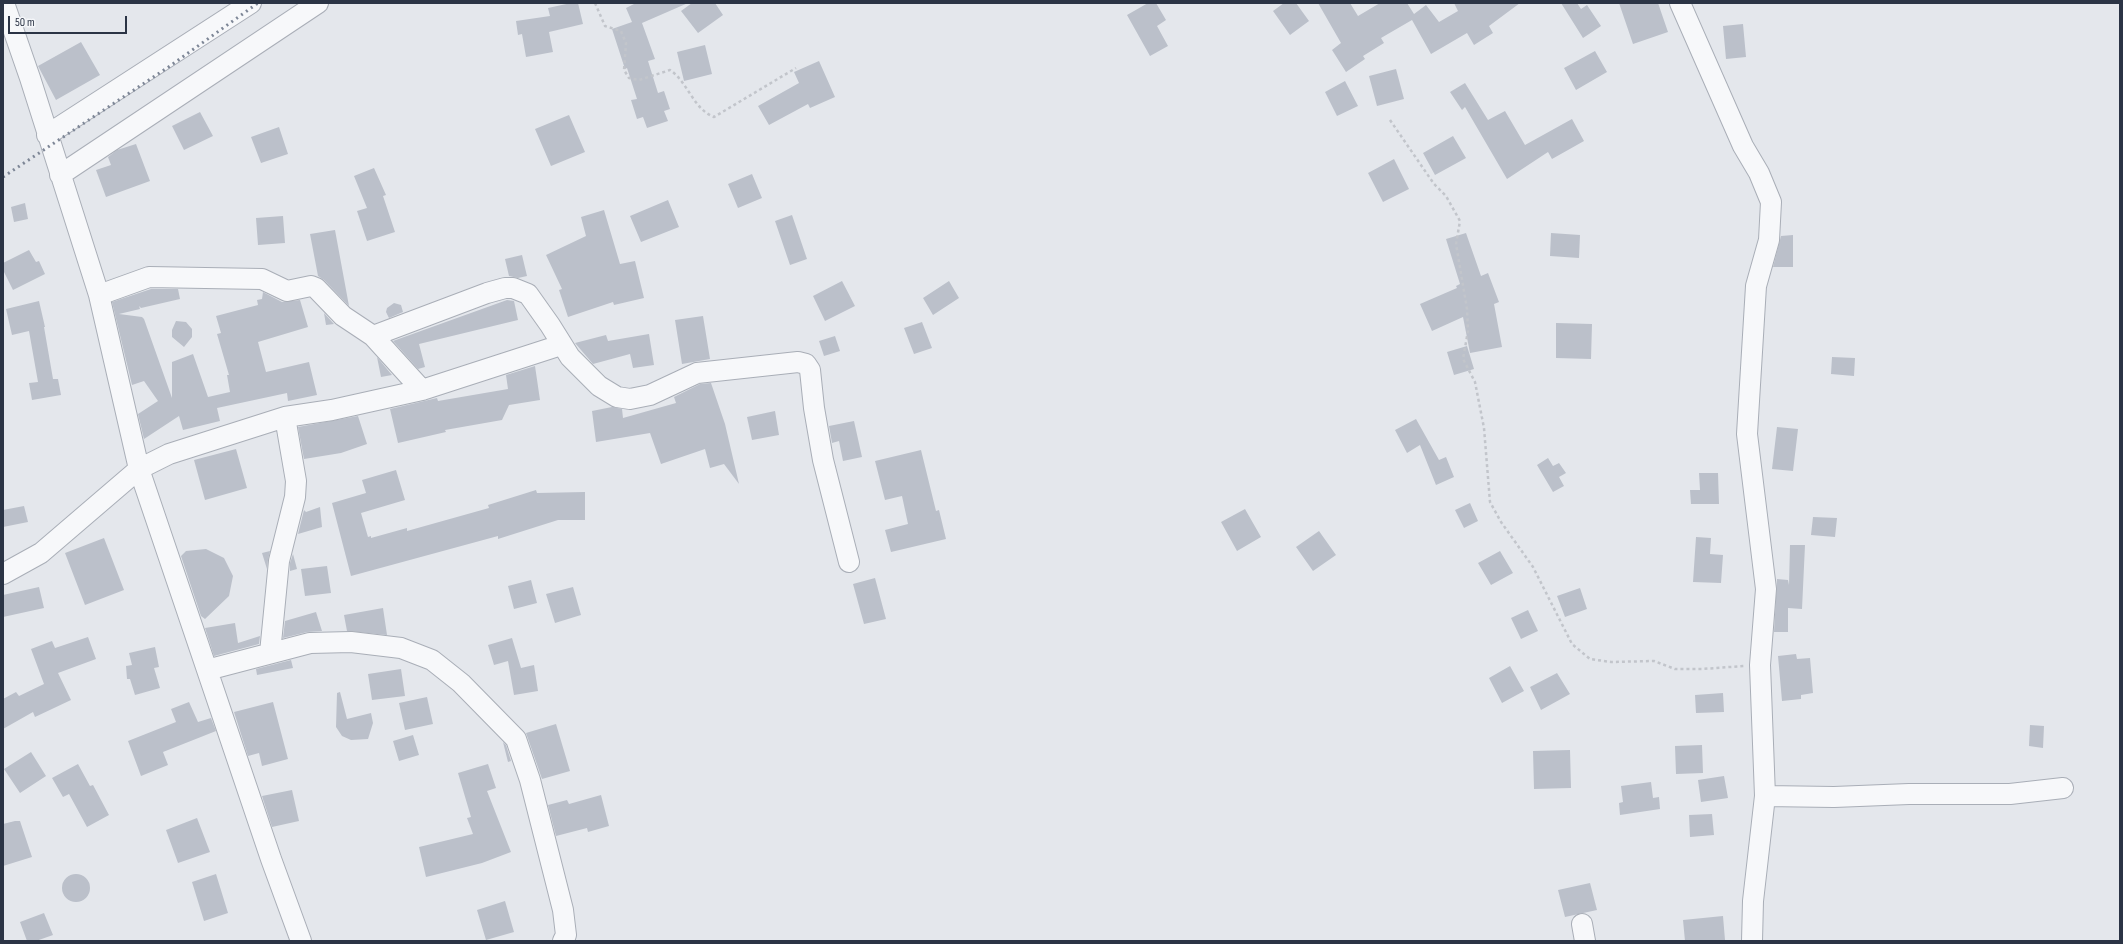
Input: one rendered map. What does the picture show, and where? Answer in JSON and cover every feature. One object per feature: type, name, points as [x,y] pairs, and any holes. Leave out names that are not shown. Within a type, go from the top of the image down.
[{"type":"street","points":[[4,3],[30,78],[99,295],[139,469],[270,859],[301,941]]},
{"type":"street","points":[[47,135],[251,3]]},
{"type":"street","points":[[60,175],[318,3]]},
{"type":"street","points":[[1680,3],[1742,146],[1759,173],[1771,202],[1769,240],[1756,286],[1747,434],[1766,589],[1760,665],[1765,796],[1753,901],[1752,941]]},
{"type":"street","points":[[99,295],[149,277],[262,279],[287,291],[311,286],[316,288],[343,316],[373,336],[422,390]]},
{"type":"street","points":[[373,336],[487,293],[505,288],[513,288],[528,294],[550,325],[561,344],[582,370],[599,386],[617,397],[630,399],[650,395],[697,373],[798,362],[806,364],[810,370],[814,408],[824,460],[849,562]]},
{"type":"street","points":[[3,574],[41,554],[139,469],[169,454],[286,417],[332,410],[422,390],[561,344]]},
{"type":"street","points":[[270,653],[279,561],[295,489],[294,460],[286,417]]},
{"type":"street","points":[[207,670],[310,643],[351,642],[401,648],[432,660],[461,683],[516,739],[530,780],[563,910],[566,935],[564,941]]},
{"type":"street","points":[[1765,796],[1834,797],[1909,794],[2010,794],[2063,788]]},
{"type":"path","points":[[595,3],[606,26],[622,31],[626,43],[624,70],[629,78],[639,80],[670,70],[679,76],[702,110],[714,117],[796,68]]},
{"type":"path","points":[[1390,120],[1434,184],[1446,196],[1460,221],[1456,244],[1467,309],[1468,331],[1463,359],[1475,382],[1484,428],[1490,502],[1533,567],[1572,644],[1590,659],[1611,662],[1654,661],[1675,669],[1760,665]]},
{"type":"building","points":[[578,3],[583,24],[549,32],[553,52],[526,57],[522,34],[518,35],[516,21],[550,16],[548,8]]},
{"type":"building","points":[[636,3],[688,3],[642,23],[655,59],[648,61],[658,93],[664,91],[670,109],[664,111],[668,121],[647,128],[643,117],[637,119],[631,100],[637,99],[627,68],[625,69],[612,29],[632,22],[626,8]]},
{"type":"building","points":[[692,3],[715,3],[723,15],[698,33],[681,11]]},
{"type":"building","points":[[1148,3],[1156,3],[1166,20],[1157,26],[1168,46],[1150,56],[1127,15]]},
{"type":"building","points":[[1284,3],[1296,3],[1309,21],[1290,35],[1273,11]]},
{"type":"building","points":[[1318,3],[1350,3],[1358,16],[1380,3],[1407,3],[1414,14],[1426,5],[1439,22],[1458,11],[1454,3],[1520,3],[1489,26],[1493,33],[1474,45],[1467,33],[1431,54],[1412,20],[1381,38],[1384,43],[1363,56],[1365,59],[1346,72],[1332,50],[1341,43]]},
{"type":"building","points":[[1561,3],[1577,3],[1581,9],[1587,5],[1601,26],[1583,38]]},
{"type":"building","points":[[1619,3],[1658,3],[1668,32],[1633,44]]},
{"type":"building","points":[[1743,24],[1746,57],[1726,59],[1723,26]]},
{"type":"building","points":[[81,42],[100,75],[56,100],[38,66]]},
{"type":"building","points":[[705,45],[712,74],[684,81],[677,52]]},
{"type":"building","points":[[1595,51],[1607,72],[1576,90],[1564,68]]},
{"type":"building","points":[[819,61],[835,97],[810,108],[808,104],[769,125],[758,106],[799,83],[794,72]]},
{"type":"building","points":[[1396,69],[1404,99],[1377,106],[1369,76]]},
{"type":"building","points":[[1345,81],[1358,106],[1337,116],[1325,92]]},
{"type":"building","points":[[1465,83],[1488,120],[1505,111],[1525,145],[1572,119],[1584,141],[1552,159],[1548,152],[1507,179],[1465,107],[1462,110],[1450,92]]},
{"type":"building","points":[[200,112],[213,136],[184,150],[172,126]]},
{"type":"building","points":[[569,115],[585,152],[551,166],[535,129]]},
{"type":"building","points":[[279,127],[288,154],[261,163],[251,137]]},
{"type":"building","points":[[1453,136],[1466,158],[1435,175],[1423,153]]},
{"type":"building","points":[[136,144],[150,181],[106,197],[96,170],[111,165],[108,157],[117,150]]},
{"type":"building","points":[[1394,159],[1409,189],[1383,202],[1368,173]]},
{"type":"building","points":[[374,168],[386,195],[383,196],[395,232],[367,241],[357,211],[367,208],[354,176]]},
{"type":"building","points":[[752,174],[762,198],[738,208],[728,184]]},
{"type":"building","points":[[668,200],[679,227],[641,242],[630,216]]},
{"type":"building","points":[[25,203],[28,219],[14,222],[11,207]]},
{"type":"building","points":[[604,210],[620,264],[635,261],[644,298],[614,305],[613,302],[568,317],[559,290],[562,289],[546,255],[586,236],[581,217]]},
{"type":"building","points":[[792,215],[807,259],[790,265],[775,221]]},
{"type":"building","points":[[283,216],[285,243],[258,245],[256,218]]},
{"type":"building","points":[[335,230],[349,306],[324,280],[318,276],[310,234]]},
{"type":"building","points":[[1466,233],[1481,276],[1488,273],[1499,302],[1494,304],[1502,347],[1470,353],[1463,317],[1432,331],[1420,304],[1457,288],[1456,286],[1460,284],[1446,239]]},
{"type":"building","points":[[1551,233],[1580,235],[1579,258],[1550,256]]},
{"type":"building","points":[[1793,235],[1793,267],[1773,267],[1781,236]]},
{"type":"building","points":[[29,250],[36,262],[39,261],[45,274],[13,290],[3,270],[3,263]]},
{"type":"building","points":[[522,255],[527,276],[518,278],[509,276],[505,259]]},
{"type":"building","points":[[842,281],[855,306],[825,321],[813,296]]},
{"type":"building","points":[[949,281],[959,298],[933,315],[923,298]]},
{"type":"building","points":[[151,289],[178,289],[180,299],[141,308],[139,306],[140,309],[119,314],[142,317],[144,319],[172,398],[172,362],[193,354],[208,397],[230,392],[227,375],[229,375],[217,334],[221,333],[216,316],[258,305],[257,300],[262,299],[263,292],[282,302],[300,300],[308,327],[258,342],[266,372],[309,362],[317,395],[288,401],[287,393],[217,408],[220,421],[183,430],[179,416],[144,439],[138,414],[158,401],[144,381],[132,385],[112,302]]},
{"type":"building","points":[[507,300],[514,301],[518,320],[419,344],[425,367],[418,369],[393,341]]},
{"type":"building","points":[[39,301],[45,327],[53,379],[58,379],[61,395],[32,400],[29,383],[38,382],[29,331],[12,335],[6,309]]},
{"type":"building","points":[[394,303],[401,305],[403,312],[389,318],[386,312],[387,308]]},
{"type":"building","points":[[324,313],[334,324],[326,325]]},
{"type":"building","points":[[703,316],[710,359],[682,364],[675,320]]},
{"type":"building","points":[[176,321],[186,322],[192,329],[192,337],[184,347],[172,337],[172,330]]},
{"type":"building","points":[[922,322],[932,348],[914,354],[904,328]]},
{"type":"building","points":[[1556,323],[1592,324],[1591,359],[1556,358]]},
{"type":"building","points":[[649,334],[654,365],[633,368],[630,354],[593,364],[575,343],[606,335],[608,341]]},
{"type":"building","points":[[835,336],[840,351],[824,356],[819,341]]},
{"type":"building","points":[[1467,346],[1474,369],[1454,375],[1447,352]]},
{"type":"building","points":[[377,357],[392,375],[381,377]]},
{"type":"building","points":[[1832,357],[1855,358],[1854,376],[1831,374]]},
{"type":"building","points":[[535,366],[540,400],[509,405],[502,420],[445,430],[446,432],[398,443],[390,409],[437,398],[438,401],[508,389],[506,375]]},
{"type":"building","points":[[711,383],[725,424],[739,484],[724,464],[710,468],[705,449],[661,464],[650,433],[596,442],[592,411],[612,407],[622,409],[623,418],[676,403],[674,397],[700,384]]},
{"type":"building","points":[[775,411],[779,435],[752,440],[747,417]]},
{"type":"building","points":[[358,416],[367,444],[341,453],[304,459],[298,427]]},
{"type":"building","points":[[1416,419],[1439,460],[1446,457],[1454,477],[1436,485],[1420,445],[1407,453],[1395,430]]},
{"type":"building","points":[[854,421],[862,457],[843,461],[839,441],[832,443],[829,426]]},
{"type":"building","points":[[1777,427],[1798,429],[1793,471],[1772,469]]},
{"type":"building","points":[[236,449],[247,488],[205,500],[194,460]]},
{"type":"building","points":[[921,450],[936,511],[939,510],[946,539],[891,552],[885,530],[908,524],[902,496],[885,500],[875,461]]},
{"type":"building","points":[[1548,458],[1553,466],[1559,463],[1566,473],[1559,477],[1564,486],[1553,492],[1537,465]]},
{"type":"building","points":[[396,470],[405,500],[361,513],[368,537],[371,536],[371,538],[407,528],[407,531],[489,508],[488,505],[536,490],[537,493],[585,492],[585,520],[558,520],[498,539],[498,536],[351,576],[332,503],[366,493],[362,480]]},
{"type":"building","points":[[1699,473],[1718,473],[1719,504],[1691,504],[1690,490],[1700,490]]},
{"type":"building","points":[[1470,503],[1478,521],[1464,528],[1455,510]]},
{"type":"building","points":[[24,506],[28,522],[3,527],[3,510]]},
{"type":"building","points":[[320,507],[322,527],[298,534],[304,510],[306,512]]},
{"type":"building","points":[[1245,509],[1261,537],[1237,551],[1221,522]]},
{"type":"building","points":[[1813,517],[1837,518],[1835,537],[1811,535]]},
{"type":"building","points":[[1319,531],[1336,555],[1313,571],[1296,547]]},
{"type":"building","points":[[1696,537],[1711,538],[1710,554],[1723,555],[1721,583],[1693,582]]},
{"type":"building","points":[[104,538],[124,590],[85,605],[65,553]]},
{"type":"building","points":[[1790,545],[1805,545],[1802,609],[1788,608],[1788,632],[1774,632],[1777,579],[1788,580],[1789,585]]},
{"type":"building","points":[[206,549],[224,558],[233,576],[229,596],[205,619],[201,616],[181,556],[186,551]]},
{"type":"building","points":[[270,551],[268,560],[267,569],[262,553]]},
{"type":"building","points":[[1500,551],[1513,573],[1491,585],[1478,563]]},
{"type":"building","points":[[293,554],[297,569],[290,571],[290,563]]},
{"type":"building","points":[[327,566],[331,593],[305,596],[301,569]]},
{"type":"building","points":[[875,578],[886,619],[864,624],[853,584]]},
{"type":"building","points":[[531,580],[537,603],[514,609],[508,586]]},
{"type":"building","points":[[39,587],[44,608],[3,617],[3,595]]},
{"type":"building","points":[[573,587],[581,615],[555,623],[546,594]]},
{"type":"building","points":[[1580,588],[1587,609],[1565,617],[1557,596]]},
{"type":"building","points":[[383,608],[387,635],[347,631],[344,615]]},
{"type":"building","points":[[1528,610],[1538,631],[1521,639],[1511,618]]},
{"type":"building","points":[[316,612],[322,631],[307,632],[283,638],[285,621]]},
{"type":"building","points":[[235,623],[238,643],[260,636],[259,644],[214,656],[205,628]]},
{"type":"building","points":[[88,637],[96,659],[58,673],[71,700],[35,717],[33,712],[3,729],[3,699],[16,692],[19,696],[44,684],[31,649],[52,641],[55,648]]},
{"type":"building","points":[[512,638],[521,668],[534,665],[538,691],[514,695],[508,661],[494,665],[488,645]]},
{"type":"building","points":[[155,647],[159,667],[154,668],[160,688],[135,695],[130,679],[127,679],[126,666],[132,665],[129,653]]},
{"type":"building","points":[[1796,654],[1797,659],[1810,658],[1813,693],[1801,695],[1801,699],[1782,701],[1778,656]]},
{"type":"building","points":[[291,660],[293,668],[257,675],[256,669]]},
{"type":"building","points":[[1510,666],[1524,691],[1502,703],[1489,678]]},
{"type":"building","points":[[401,669],[405,696],[372,700],[368,674]]},
{"type":"building","points":[[1557,673],[1570,694],[1541,710],[1530,687]]},
{"type":"building","points":[[340,692],[347,719],[371,713],[373,723],[368,739],[351,740],[342,736],[336,727],[337,693]]},
{"type":"building","points":[[1723,693],[1724,712],[1696,713],[1695,695]]},
{"type":"building","points":[[427,697],[433,724],[405,730],[399,703]]},
{"type":"building","points":[[189,702],[198,722],[211,718],[216,731],[163,752],[168,765],[141,776],[128,741],[176,722],[171,709]]},
{"type":"building","points":[[273,702],[288,759],[262,766],[259,753],[248,756],[234,712]]},
{"type":"building","points":[[556,724],[570,771],[542,779],[526,733]]},
{"type":"building","points":[[2030,725],[2044,726],[2043,748],[2029,746]]},
{"type":"building","points":[[413,735],[419,755],[399,761],[393,741]]},
{"type":"building","points":[[503,742],[506,745],[511,761],[508,762]]},
{"type":"building","points":[[1702,745],[1703,773],[1676,774],[1675,746]]},
{"type":"building","points":[[1570,750],[1571,788],[1534,789],[1533,751]]},
{"type":"building","points":[[31,752],[46,776],[20,793],[4,769]]},
{"type":"building","points":[[78,764],[90,786],[93,785],[109,815],[87,827],[69,794],[63,797],[52,778]]},
{"type":"building","points":[[488,764],[496,788],[487,791],[511,852],[482,863],[426,877],[419,847],[473,834],[467,818],[471,817],[458,773]]},
{"type":"building","points":[[1724,776],[1728,798],[1701,802],[1698,780]]},
{"type":"building","points":[[1651,782],[1653,798],[1659,797],[1660,809],[1620,815],[1619,803],[1623,802],[1621,786]]},
{"type":"building","points":[[292,790],[299,821],[272,827],[262,796]]},
{"type":"building","points":[[601,795],[609,826],[588,832],[587,828],[556,836],[548,805],[567,800],[569,804]]},
{"type":"building","points":[[1712,814],[1714,835],[1690,837],[1689,815]]},
{"type":"building","points":[[197,818],[210,852],[178,863],[166,830]]},
{"type":"building","points":[[20,821],[32,857],[3,866],[3,824]]},
{"type":"building","points":[[76,874],[86,878],[90,888],[86,898],[76,902],[66,898],[62,888],[66,878]]},
{"type":"building","points":[[216,874],[228,913],[204,921],[192,882]]},
{"type":"building","points":[[1590,883],[1597,910],[1565,917],[1558,890]]},
{"type":"building","points":[[505,901],[514,932],[486,940],[477,910]]},
{"type":"building","points":[[44,913],[53,935],[36,941],[27,941],[20,922]]},
{"type":"building","points":[[1723,916],[1725,940],[1685,941],[1683,920]]},
{"type":"railway","points":[[3,177],[170,66],[258,3]]}]
